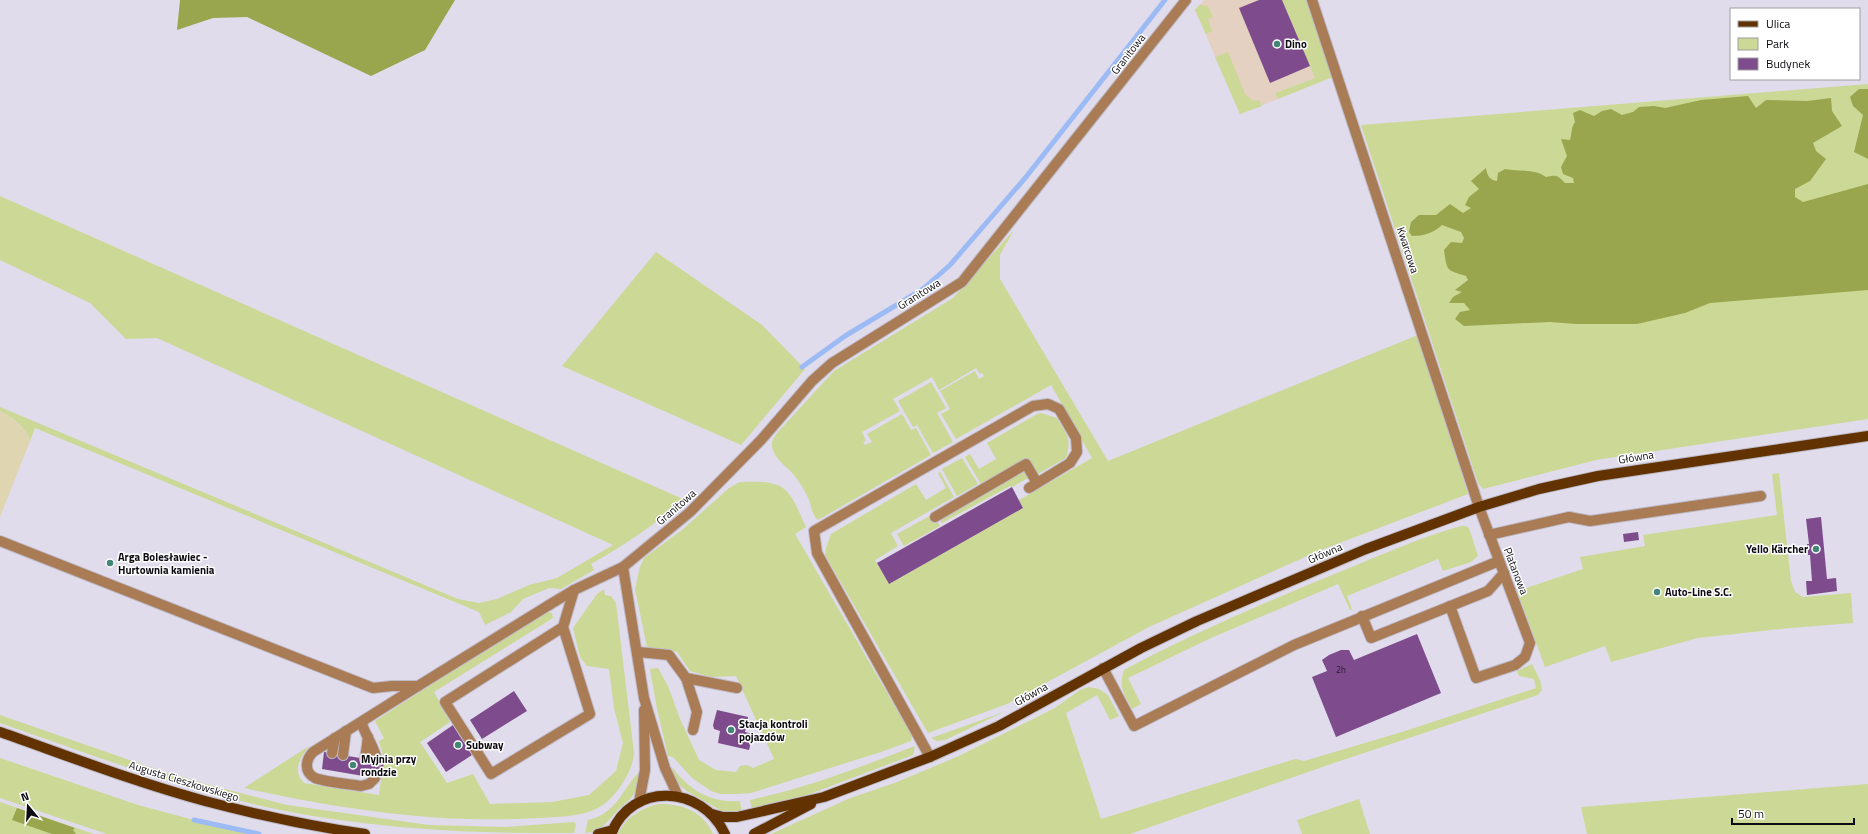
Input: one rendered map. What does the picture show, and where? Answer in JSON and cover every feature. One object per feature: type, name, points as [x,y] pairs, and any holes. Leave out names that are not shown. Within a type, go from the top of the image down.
[{"type":"main road","name":"Główna","points":[[754,834],[824,797],[930,757],[999,726],[1141,648],[1255,596],[1366,549],[1479,507],[1539,489],[1598,476],[1868,436]]},
{"type":"main road","name":"Augusta Cieszkowskiego","points":[[0,732],[203,800],[295,823],[365,834]]},
{"type":"main road","points":[[598,834],[612,832],[620,818],[639,802],[653,797],[678,796],[691,800],[712,814],[725,834]]},
{"type":"main road","name":"Główna","points":[[712,814],[723,817],[737,817],[824,797]]},
{"type":"street","name":"Granitowa","points":[[374,778],[369,784],[362,781],[328,775],[314,778],[308,771],[308,758],[313,752],[346,731],[549,605],[574,590],[623,567],[690,512],[761,440],[812,381],[832,363],[962,282],[1186,0]]},
{"type":"street","name":"Kwarcowa","points":[[1312,0],[1479,507]]},
{"type":"street","points":[[930,757],[818,553],[814,531],[1033,406],[1048,404],[1059,409],[1076,438],[1077,452],[1070,463],[1033,486],[1026,464],[935,516]]},
{"type":"street","points":[[1489,535],[1569,517],[1590,521],[1761,496]]},
{"type":"street","name":"Platanowa","points":[[1450,606],[1476,678],[1515,664],[1525,657],[1530,643],[1479,507]]},
{"type":"street","points":[[0,541],[373,688],[418,686]]},
{"type":"street","points":[[1103,668],[1134,726],[1294,645],[1499,561]]},
{"type":"street","points":[[623,567],[638,652],[644,698],[645,770],[639,802]]},
{"type":"street","points":[[1362,616],[1371,638],[1488,590],[1504,573]]},
{"type":"street","points":[[563,627],[445,702],[491,774],[590,714],[563,627],[574,590]]},
{"type":"street","points":[[638,652],[670,655],[686,678],[696,712],[693,730]]},
{"type":"street","points":[[686,678],[737,688]]},
{"type":"street","points":[[644,698],[665,768],[678,796]]},
{"type":"street","points":[[364,720],[362,724],[375,750],[377,761]]},
{"type":"street","points":[[343,755],[346,731]]},
{"type":"street","points":[[365,759],[368,737]]},
{"type":"street","points":[[332,753],[335,738]]},
{"type":"shaded area","points":[[1204,0],[1282,0],[1315,78],[1276,93],[1278,99],[1240,114],[1195,10]]},
{"type":"green space","points":[[180,0],[455,0],[425,50],[371,76],[247,17],[213,18],[177,30]]},
{"type":"green space","points":[[1282,0],[1308,0],[1333,77],[1278,99],[1275,93],[1315,78]]},
{"type":"green space","points":[[1199,5],[1208,6],[1213,17],[1208,19],[1212,31],[1206,34],[1195,10]]},
{"type":"green space","points":[[1228,52],[1245,94],[1253,101],[1259,100],[1262,106],[1240,114],[1215,57]]},
{"type":"green space","points":[[1868,84],[1868,419],[1596,460],[1483,489],[1478,483],[1361,125]]},
{"type":"green space","points":[[1859,89],[1868,89],[1868,159],[1854,152],[1863,115],[1853,106],[1850,97]]},
{"type":"green space","points":[[1748,96],[1756,108],[1766,100],[1807,101],[1831,98],[1832,111],[1842,126],[1813,143],[1816,151],[1826,159],[1810,181],[1795,189],[1795,197],[1803,202],[1868,184],[1868,290],[1710,303],[1685,313],[1637,324],[1576,324],[1550,322],[1464,326],[1455,319],[1460,312],[1470,310],[1464,303],[1449,303],[1453,297],[1462,292],[1455,290],[1468,280],[1466,276],[1449,269],[1444,250],[1451,242],[1462,243],[1464,238],[1461,232],[1442,225],[1428,234],[1412,236],[1409,232],[1411,222],[1419,215],[1436,215],[1450,204],[1463,213],[1471,208],[1465,205],[1469,197],[1479,189],[1471,181],[1486,168],[1489,177],[1492,180],[1497,181],[1498,173],[1505,169],[1531,171],[1546,177],[1556,176],[1565,183],[1574,183],[1573,178],[1563,174],[1561,167],[1567,156],[1561,139],[1570,140],[1572,128],[1575,122],[1573,113],[1580,110],[1594,116],[1602,111],[1611,109],[1622,115],[1633,112],[1639,107],[1654,106],[1665,108],[1701,100]]},
{"type":"green space","points":[[0,196],[685,500],[640,534],[591,564],[594,570],[561,589],[549,588],[523,599],[511,612],[485,625],[479,612],[35,428],[30,441],[22,427],[14,419],[0,411],[0,407],[458,599],[479,603],[497,599],[529,585],[557,578],[613,545],[157,338],[126,339],[90,303],[0,260]]},
{"type":"green space","points":[[1014,230],[1000,255],[1000,279],[1108,461],[1418,335],[1468,494],[1316,552],[1149,627],[1007,704],[928,733],[825,555],[831,534],[916,484],[926,500],[946,488],[938,473],[940,472],[954,497],[891,533],[898,546],[875,560],[889,584],[1023,508],[1019,500],[1092,458],[1051,385],[956,439],[941,414],[950,409],[940,391],[975,371],[979,379],[984,376],[982,373],[980,374],[976,368],[939,390],[932,377],[893,399],[900,411],[862,432],[866,441],[863,442],[865,445],[872,442],[867,434],[902,414],[911,430],[916,428],[931,455],[818,520],[813,514],[809,500],[802,487],[794,475],[776,456],[772,443],[777,433],[834,371],[953,298]]},
{"type":"green space","points":[[656,252],[762,325],[805,369],[741,445],[562,366]]},
{"type":"green space","points":[[931,382],[946,408],[937,413],[953,442],[933,453],[917,425],[913,427],[898,401]]},
{"type":"green space","points":[[1041,413],[1057,418],[1068,436],[1069,445],[1066,458],[1036,475],[1028,460],[982,486],[965,457],[970,454],[979,469],[996,459],[987,443]]},
{"type":"green space","points":[[962,458],[978,484],[957,496],[942,469]]},
{"type":"green space","points":[[1024,470],[1028,478],[1012,487],[1010,486],[942,523],[939,517]]},
{"type":"green space","points":[[1779,473],[1791,581],[1795,592],[1803,597],[1851,593],[1853,623],[1698,638],[1611,662],[1605,646],[1545,667],[1517,591],[1583,569],[1580,557],[1645,546],[1643,535],[1777,515],[1772,474]]},
{"type":"green space","points":[[740,482],[756,482],[777,485],[790,495],[806,527],[795,534],[912,736],[911,741],[881,752],[751,793],[720,794],[711,791],[692,778],[673,757],[668,756],[657,709],[650,669],[658,668],[668,686],[680,719],[699,760],[716,770],[736,772],[740,766],[747,765],[753,768],[774,759],[736,676],[711,677],[690,671],[677,652],[647,647],[635,589],[640,567],[644,558],[682,530],[729,488]]},
{"type":"green space","points":[[933,514],[940,526],[904,546],[897,534]]},
{"type":"green space","points":[[1461,526],[1466,526],[1469,528],[1478,556],[1471,562],[1443,571],[1438,559],[1347,596],[1352,609],[1350,610],[1338,584],[1211,638],[1128,678],[1141,704],[1132,709],[1124,694],[1122,676],[1124,670],[1150,656],[1204,630],[1287,594],[1431,535]]},
{"type":"green space","points":[[604,589],[605,595],[611,596],[616,603],[634,753],[630,769],[616,793],[603,805],[596,809],[582,814],[559,817],[463,819],[426,817],[353,808],[280,796],[244,788],[309,746],[300,759],[298,768],[300,778],[304,783],[379,795],[384,759],[379,741],[384,738],[375,721],[545,611],[552,613],[553,618],[434,692],[450,722],[420,742],[447,783],[473,774],[490,804],[552,802],[589,795],[616,771],[623,743],[614,708],[609,669],[587,666],[580,657],[573,628],[597,594]]},
{"type":"green space","points":[[1532,664],[1540,680],[1542,690],[1538,695],[1334,763],[1130,834],[771,834],[848,799],[897,782],[959,756],[1055,708],[1080,690],[1089,687],[1099,689],[1108,695],[1119,716],[1110,720],[1097,695],[1066,713],[1101,819],[1295,759],[1304,761],[1402,732],[1536,688],[1534,679],[1519,676],[1517,671]]},
{"type":"green space","points":[[1004,712],[945,740],[937,741],[931,738]]},
{"type":"green space","points":[[0,715],[161,771],[287,805],[429,825],[506,827],[574,822],[576,824],[574,833],[484,832],[394,826],[305,815],[218,795],[135,770],[0,723]]},
{"type":"green space","points":[[915,746],[913,755],[802,797],[752,811],[750,800],[813,783]]},
{"type":"green space","points":[[0,758],[138,805],[194,820],[259,834],[107,834],[0,798]]},
{"type":"green space","points":[[671,767],[688,785],[701,794],[723,801],[740,801],[742,814],[729,813],[719,809],[689,792],[675,779]]},
{"type":"green space","points":[[640,771],[639,782],[632,797],[601,828],[585,833],[588,820],[598,817],[613,806]]},
{"type":"green space","points":[[1868,784],[1868,834],[1587,834],[1581,807]]},
{"type":"green space","points":[[1359,799],[1370,834],[1302,834],[1297,820]]},
{"type":"green space","points":[[0,802],[94,834],[0,834]]},
{"type":"green space","points":[[658,804],[675,805],[690,810],[703,819],[713,834],[618,834],[629,818],[634,814],[645,808]]},
{"type":"green space","points":[[17,808],[75,828],[73,830],[76,834],[52,834],[12,820]]},
{"type":"sand","points":[[0,411],[9,416],[22,427],[30,441],[0,517]]},
{"type":"building","name":"Dino","points":[[1259,0],[1282,0],[1310,66],[1270,83],[1239,8]]},
{"type":"building","points":[[1012,487],[1023,508],[889,584],[877,563]]},
{"type":"building","name":"Yello Kärcher","points":[[1821,517],[1827,579],[1836,578],[1837,591],[1807,595],[1806,581],[1812,581],[1810,555],[1808,555],[1807,544],[1809,544],[1806,519]]},
{"type":"building","points":[[1638,532],[1639,540],[1624,542],[1623,534]]},
{"type":"building","points":[[1417,634],[1441,693],[1336,737],[1312,677],[1327,671],[1322,660],[1341,650],[1349,650],[1354,660]]},
{"type":"building","points":[[514,691],[527,711],[482,739],[470,720]]},
{"type":"building","name":"Stacja kontroli pojazdów","points":[[717,710],[748,717],[745,732],[753,734],[749,750],[718,743],[720,731],[714,729],[713,725]]},
{"type":"building","points":[[453,725],[472,755],[446,772],[427,743]]},
{"type":"building","name":"Myjnia przy rondzie","points":[[324,752],[384,762],[381,779],[322,769]]},
{"type":"waterway","points":[[802,367],[845,336],[923,289],[950,265],[1026,177],[1165,0]]},
{"type":"waterway","points":[[194,820],[259,834]]},
{"type":"place","name":"Dino","points":[[1277,44]]},
{"type":"place","name":"Yello Kärcher","points":[[1816,549]]},
{"type":"place","name":"Arga Bolesławiec - Hurtownia kamienia","points":[[110,563]]},
{"type":"place","name":"Auto-Line S.C.","points":[[1657,592]]},
{"type":"place","name":"Stacja kontroli pojazdów","points":[[731,730]]},
{"type":"place","name":"Subway","points":[[458,745]]},
{"type":"place","name":"Myjnia przy rondzie","points":[[353,765]]}]
